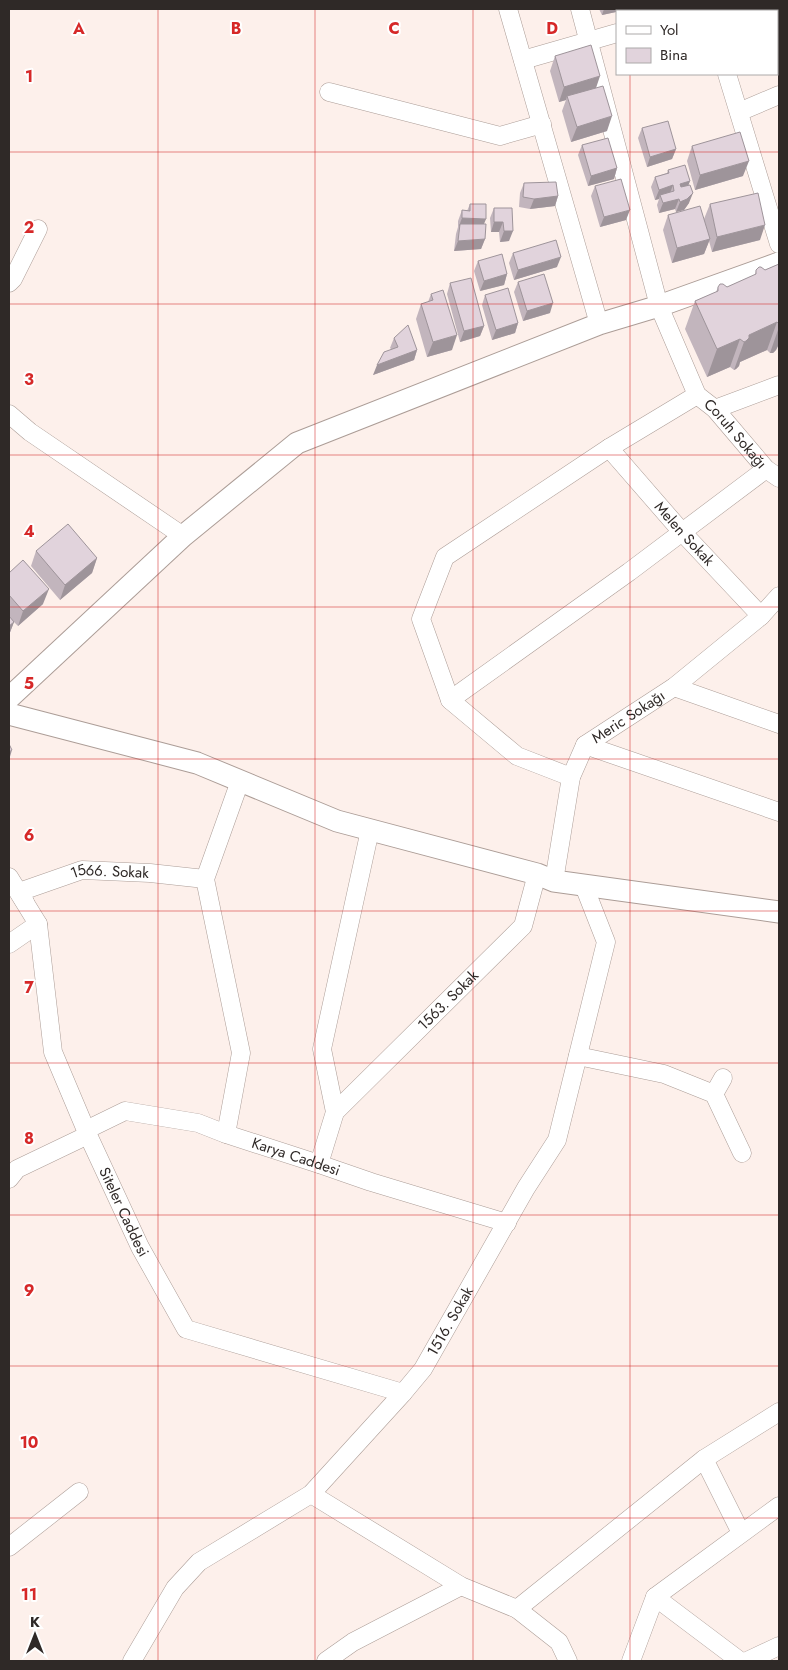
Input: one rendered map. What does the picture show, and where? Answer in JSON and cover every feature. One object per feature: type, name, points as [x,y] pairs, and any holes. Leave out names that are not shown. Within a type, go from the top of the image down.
[{"type":"street","points":[[508,9],[600,324]]},
{"type":"street","name":"Coruh Sokağı","points":[[580,9],[659,306],[697,395],[715,410],[773,473]]},
{"type":"street","points":[[523,60],[616,33]]},
{"type":"street","points":[[727,75],[779,244]]},
{"type":"street","points":[[329,92],[500,136],[542,124]]},
{"type":"street","points":[[739,112],[779,95]]},
{"type":"street","points":[[9,283],[13,279],[38,229]]},
{"type":"street","points":[[9,698],[183,536],[298,443],[600,324],[659,306],[779,262]]},
{"type":"street","points":[[715,410],[779,385]]},
{"type":"street","points":[[571,778],[517,756],[450,700],[421,619],[445,557],[609,448],[697,395]]},
{"type":"street","points":[[9,414],[30,432],[183,536]]},
{"type":"street","name":"Melen Sokak","points":[[609,448],[682,532],[761,616]]},
{"type":"street","points":[[450,700],[682,532],[773,473]]},
{"type":"street","name":"Meric Sokağı","points":[[545,877],[571,778],[585,745],[674,687],[761,616],[779,596]]},
{"type":"street","points":[[674,687],[779,724]]},
{"type":"street","points":[[9,714],[197,763],[337,822],[545,877],[584,886],[779,912]]},
{"type":"street","points":[[585,745],[779,812]]},
{"type":"street","points":[[226,1134],[241,1053],[205,879],[240,781]]},
{"type":"street","points":[[319,1164],[336,1112],[322,1050],[370,830]]},
{"type":"street","name":"1566. Sokak","points":[[38,924],[19,892],[82,870],[134,872],[205,879]]},
{"type":"street","name":"Siteler Caddesi","points":[[9,877],[38,924],[53,1052],[87,1133],[140,1247],[186,1329],[403,1393]]},
{"type":"street","name":"1563. Sokak","points":[[336,1112],[522,926],[545,877]]},
{"type":"street","name":"1516. Sokak","points":[[132,1661],[175,1588],[199,1562],[311,1494],[423,1369],[557,1140],[606,942],[584,886]]},
{"type":"street","points":[[9,944],[38,924]]},
{"type":"street","points":[[578,1056],[664,1074],[714,1094],[742,1153]]},
{"type":"street","points":[[714,1094],[723,1078]]},
{"type":"street","name":"Karya Caddesi","points":[[9,1180],[17,1169],[125,1111],[198,1123],[371,1182],[507,1223]]},
{"type":"street","points":[[517,1609],[704,1459],[779,1412]]},
{"type":"street","points":[[704,1459],[741,1533]]},
{"type":"street","points":[[9,1547],[79,1492]]},
{"type":"street","points":[[311,1494],[462,1586],[517,1609],[559,1642],[568,1661]]},
{"type":"street","points":[[631,1661],[655,1597],[779,1506]]},
{"type":"street","points":[[326,1661],[352,1642],[462,1586]]},
{"type":"street","points":[[655,1597],[740,1661]]},
{"type":"street","points":[[747,1661],[779,1646]]},
{"type":"building","points":[[591,45],[600,76],[564,87],[555,56]]},
{"type":"building","points":[[603,86],[612,116],[577,127],[567,96]]},
{"type":"building","points":[[668,121],[676,149],[650,157],[642,128]]},
{"type":"building","points":[[740,132],[749,161],[700,175],[692,146]]},
{"type":"building","points":[[608,138],[617,168],[591,176],[582,145]]},
{"type":"building","points":[[685,165],[690,181],[680,184],[681,187],[690,185],[693,193],[687,199],[680,202],[679,199],[663,203],[660,195],[674,191],[673,185],[659,190],[655,177],[669,173],[668,170]]},
{"type":"building","points":[[621,179],[630,210],[604,217],[595,186]]},
{"type":"building","points":[[556,182],[558,196],[534,199],[523,197],[524,183]]},
{"type":"building","points":[[758,193],[765,225],[717,237],[710,204]]},
{"type":"building","points":[[470,204],[486,204],[486,219],[462,218],[462,210],[470,211]]},
{"type":"building","points":[[700,206],[710,239],[677,248],[668,215]]},
{"type":"building","points":[[494,208],[512,208],[513,231],[504,231],[503,222],[494,222]]},
{"type":"building","points":[[460,224],[486,224],[485,239],[458,241]]},
{"type":"building","points":[[556,240],[561,257],[518,270],[513,253]]},
{"type":"building","points":[[502,254],[507,274],[484,281],[478,261]]},
{"type":"building","points":[[779,264],[779,324],[777,322],[749,335],[749,338],[744,342],[740,339],[717,349],[695,301],[718,291],[720,284],[727,287],[756,274],[756,270],[759,267],[765,270]]},
{"type":"building","points":[[544,274],[553,303],[527,311],[518,282]]},
{"type":"building","points":[[471,278],[484,326],[464,331],[450,283]]},
{"type":"building","points":[[508,288],[518,323],[496,330],[485,295]]},
{"type":"building","points":[[443,290],[457,335],[433,342],[421,304],[433,300],[431,294]]},
{"type":"building","points":[[408,325],[417,350],[377,365],[384,352],[398,347],[394,338]]},
{"type":"building","points":[[68,524],[97,558],[65,585],[36,551]]},
{"type":"building","points":[[23,560],[49,589],[23,611],[9,595],[9,573]]},
{"type":"building","points":[[9,616],[14,622],[9,626]]}]
